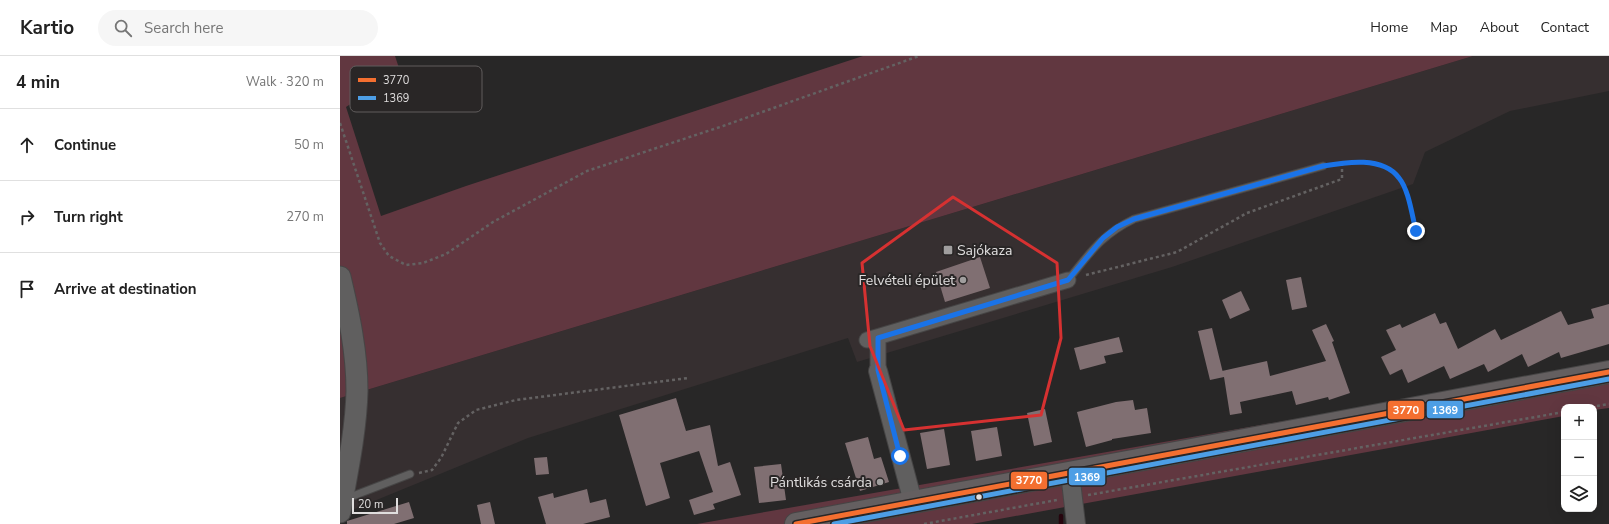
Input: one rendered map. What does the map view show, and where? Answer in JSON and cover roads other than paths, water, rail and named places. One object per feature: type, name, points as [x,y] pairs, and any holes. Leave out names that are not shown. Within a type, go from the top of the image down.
[{"type":"main road","points":[[340,277],[353,336],[357,392],[344,461],[341,506]]},
{"type":"main road","points":[[796,524],[1609,372]]},
{"type":"street","points":[[913,502],[878,370],[872,339],[1068,280]]},
{"type":"street","points":[[1070,473],[1076,524]]},
{"type":"lane","points":[[1068,280],[1103,238],[1117,227],[1134,219],[1323,166]]},
{"type":"lane","points":[[341,506],[410,474]]},
{"type":"waterway","points":[[1061,516],[1061,524]]},
{"type":"place","name":"Sajókaza","points":[[948,250]]},
{"type":"place","name":"Felvételi épület","points":[[963,280]]},
{"type":"place","name":"Pántlikás csárda","points":[[880,482]]}]
